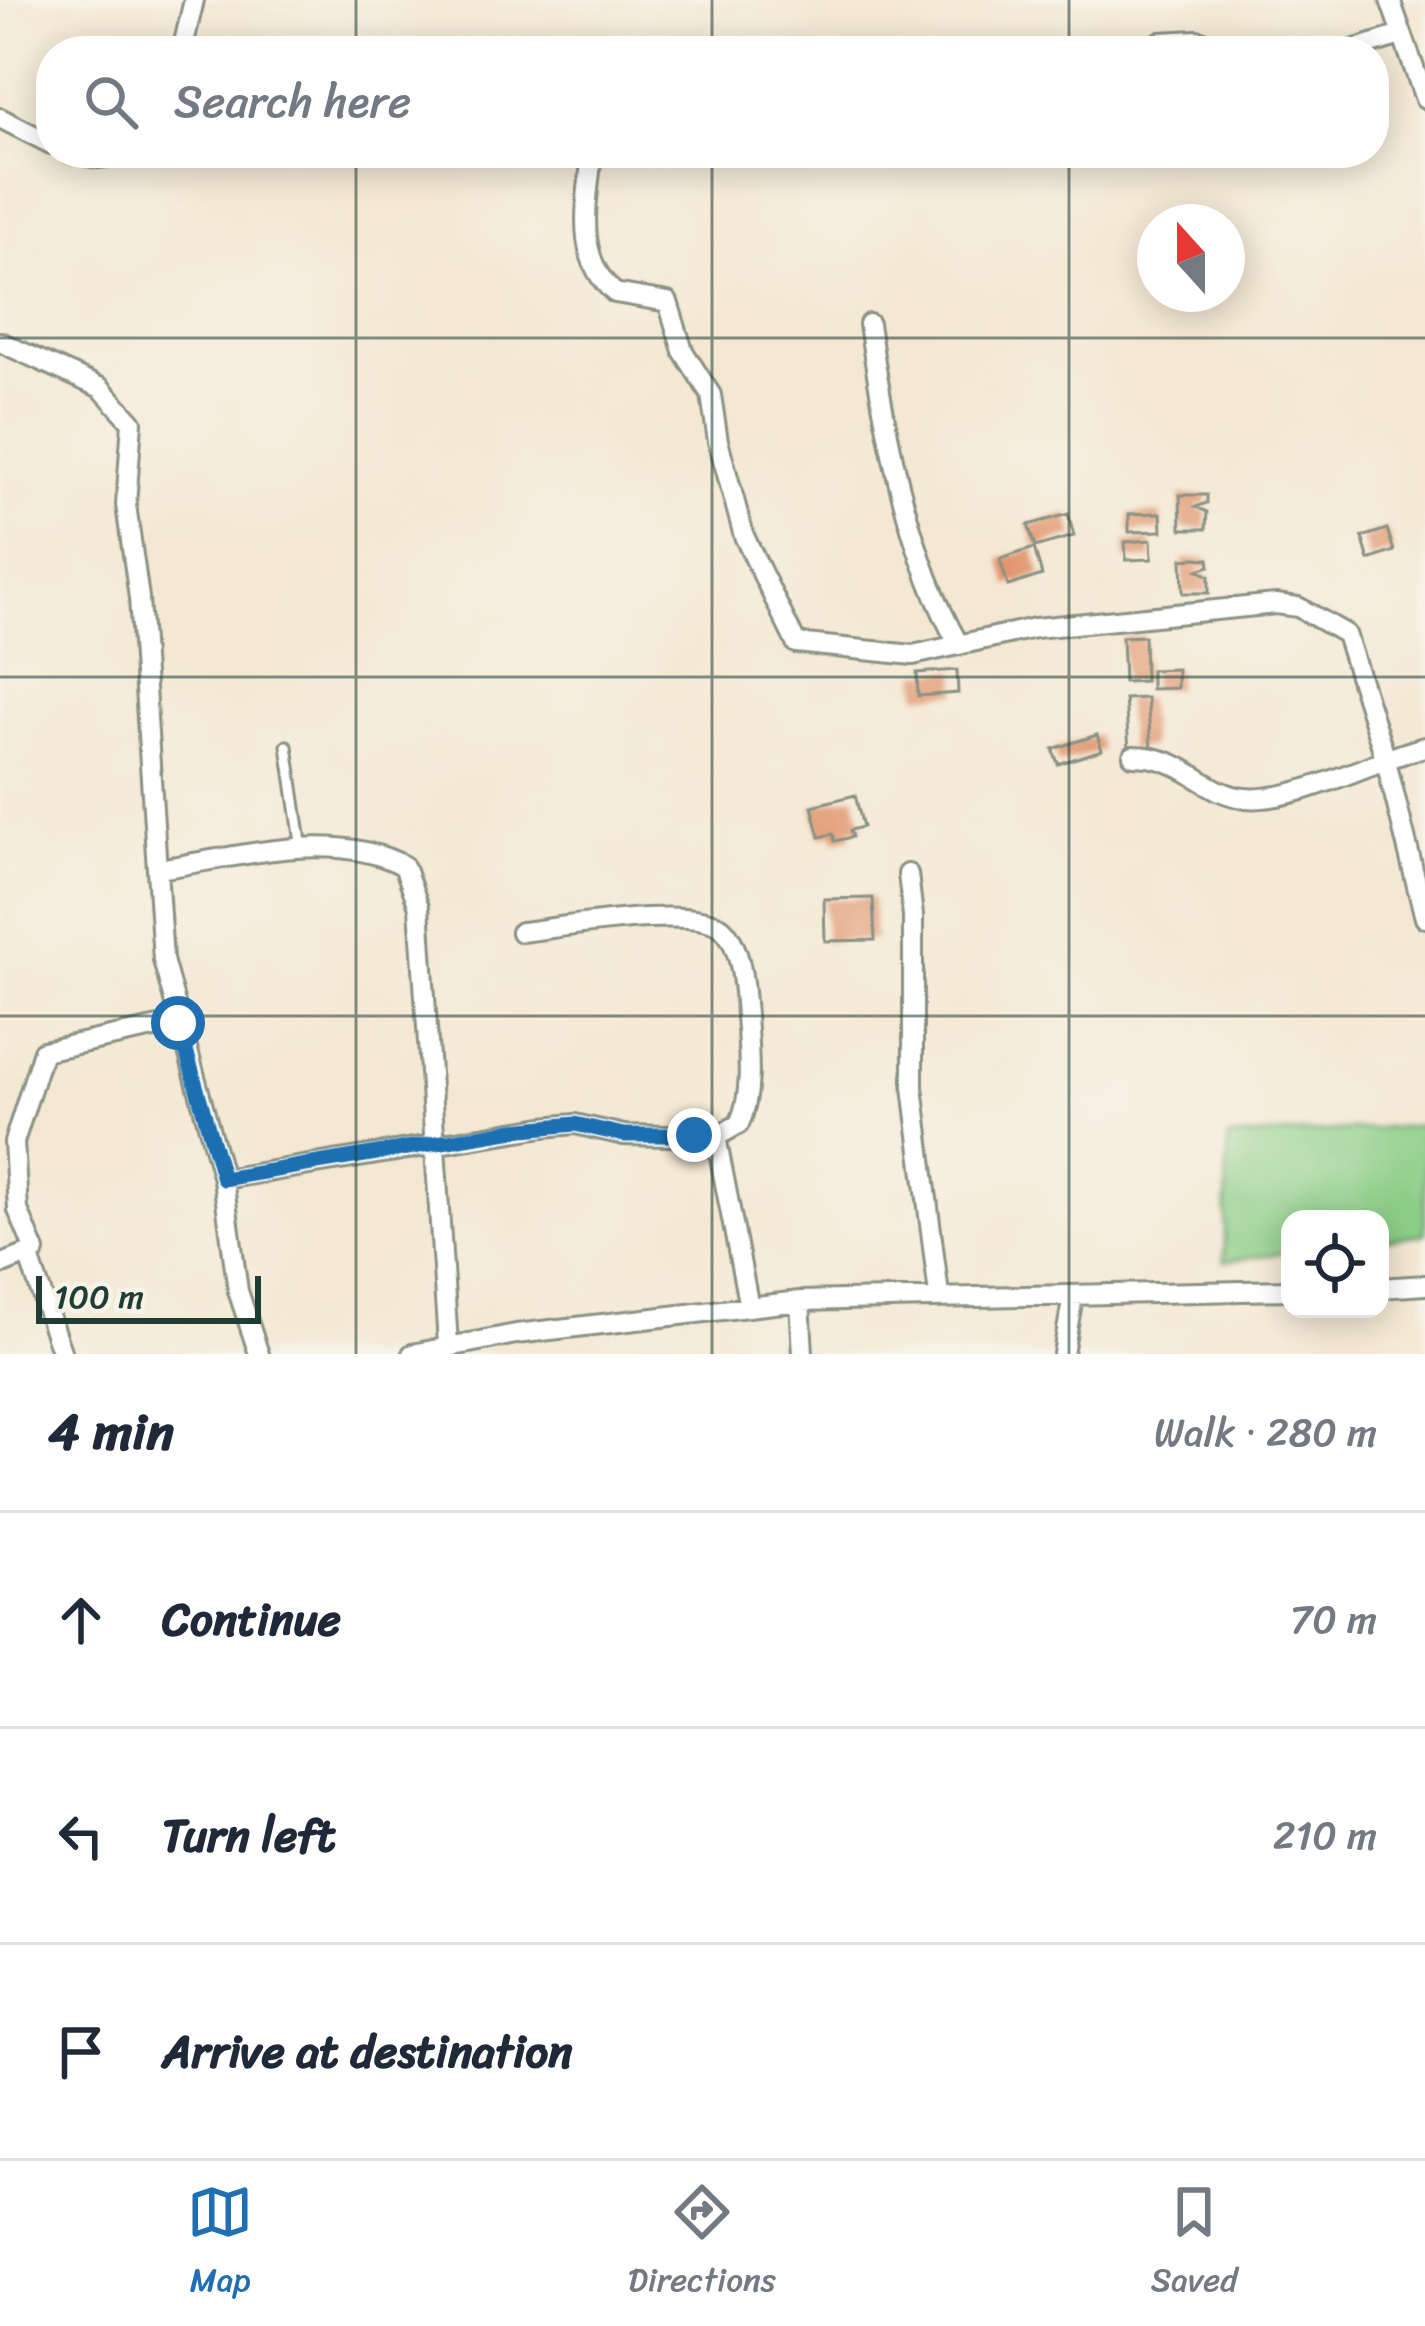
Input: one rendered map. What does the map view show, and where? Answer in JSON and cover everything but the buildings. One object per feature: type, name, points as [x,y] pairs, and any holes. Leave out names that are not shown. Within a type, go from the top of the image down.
[{"type":"street","points":[[186,36],[194,0]]},
{"type":"street","points":[[1390,0],[1425,99]]},
{"type":"street","points":[[1389,39],[1401,35]]},
{"type":"street","points":[[0,118],[36,136]]},
{"type":"street","points":[[590,168],[585,218],[589,255],[615,293],[668,302],[683,352],[711,394],[718,441],[745,536],[785,629],[796,643],[883,655],[1106,619],[1276,604],[1298,607],[1346,634],[1385,757],[1425,918]]},
{"type":"street","points":[[869,324],[887,428],[927,571],[959,645]]},
{"type":"street","points":[[0,341],[100,388],[132,422],[126,506],[139,598],[163,960],[223,1179],[238,1291],[259,1354]]},
{"type":"street","points":[[1133,756],[1171,760],[1242,798],[1296,789],[1425,747]]},
{"type":"street","points":[[158,868],[302,849],[376,851],[404,866],[414,884],[448,1344]]},
{"type":"street","points":[[908,874],[913,916],[913,1087],[939,1295]]},
{"type":"street","points":[[223,1179],[484,1133],[575,1124],[624,1135],[716,1137],[739,1124],[747,1088],[745,1005],[734,945],[724,929],[692,918],[521,932]]},
{"type":"street","points":[[62,1354],[29,1256],[34,1242],[15,1192],[14,1142],[44,1051],[54,1045],[178,1023]]},
{"type":"street","points":[[0,1127],[22,1120]]},
{"type":"street","points":[[716,1137],[748,1307]]},
{"type":"street","points":[[0,1264],[29,1256]]},
{"type":"street","points":[[1389,1287],[1425,1285]]},
{"type":"street","points":[[412,1354],[448,1344],[800,1301],[1281,1290]]},
{"type":"street","points":[[1063,1354],[1073,1296]]},
{"type":"street","points":[[800,1301],[802,1354]]},
{"type":"lane","points":[[287,746],[302,849]]},
{"type":"green space","points":[[1425,1125],[1425,1234],[1389,1239],[1389,1210],[1281,1210],[1281,1253],[1224,1261],[1228,1138]]},
{"type":"route","points":[[178,1023],[223,1179],[484,1133],[575,1124],[634,1136],[694,1135]]}]
